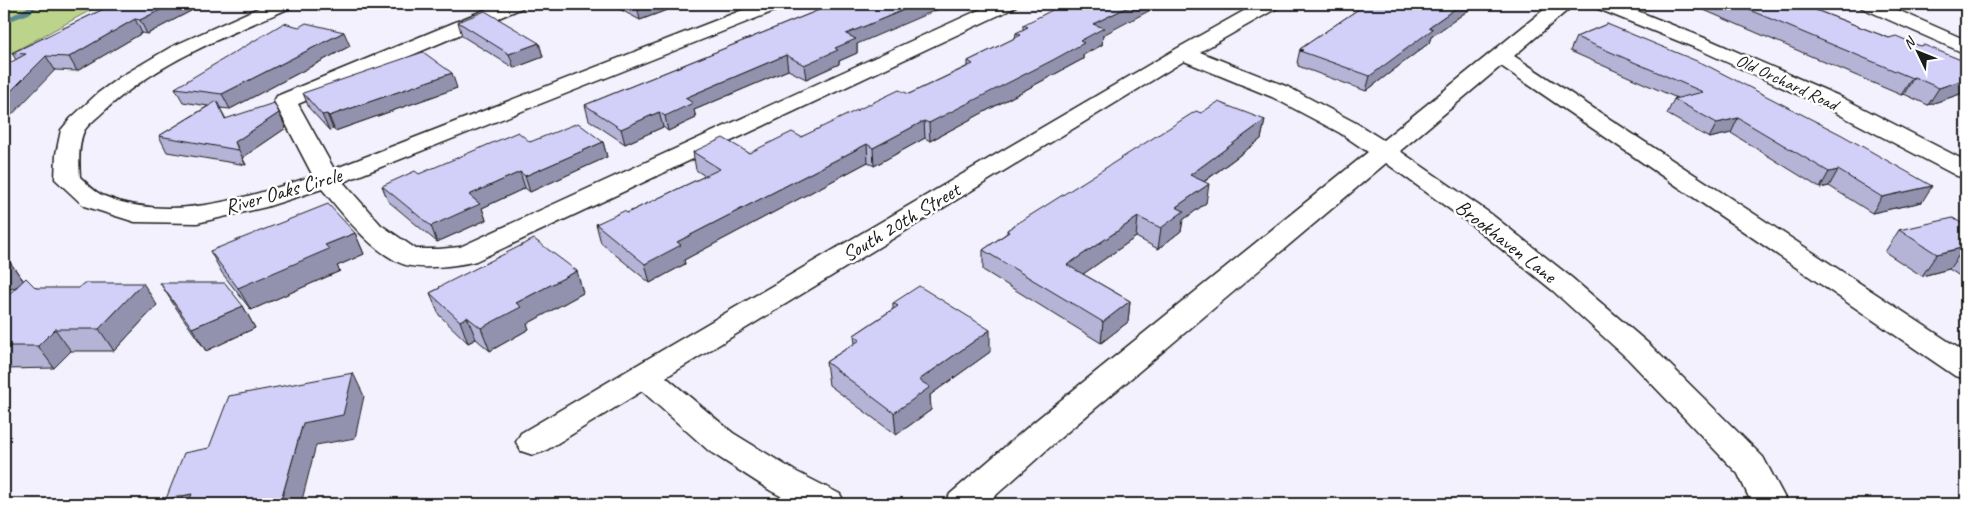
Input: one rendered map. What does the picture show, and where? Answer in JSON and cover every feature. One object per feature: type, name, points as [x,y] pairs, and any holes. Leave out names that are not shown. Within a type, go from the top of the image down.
[{"type":"street","name":"River Oaks Circle","points":[[283,4],[239,23],[153,66],[103,98],[74,128],[66,155],[68,178],[93,201],[135,214],[197,215],[257,202],[327,179],[775,4]]},
{"type":"street","points":[[515,4],[285,101],[327,179],[372,232],[410,256],[439,258],[466,255],[1007,4]]},
{"type":"street","name":"South 20th Street","points":[[533,442],[1183,53],[1270,4]]},
{"type":"street","points":[[963,504],[1047,430],[1563,4]]},
{"type":"street","name":"Old Orchard Road","points":[[1603,4],[1705,45],[1831,101],[1966,171]]},
{"type":"street","points":[[1869,4],[1966,48]]},
{"type":"street","name":"Brookhaven Lane","points":[[1183,53],[1280,92],[1348,128],[1482,220],[1562,284],[1639,352],[1752,466],[1770,504]]},
{"type":"street","points":[[1500,56],[1966,368]]},
{"type":"street","points":[[645,376],[721,442],[782,481],[826,504]]},
{"type":"green space","points":[[4,4],[102,4],[4,57]]},
{"type":"building","points":[[114,4],[172,4],[140,20],[135,19],[69,57],[46,56],[4,98],[4,66],[26,54],[12,53]]},
{"type":"building","points":[[834,4],[918,4],[846,34],[856,39],[835,48],[838,50],[804,65],[786,55],[685,98],[693,103],[665,116],[659,112],[621,129],[585,105]]},
{"type":"building","points":[[1064,4],[1134,4],[1093,24],[1104,28],[1080,41],[1084,43],[1053,60],[929,123],[924,121],[873,148],[867,144],[677,242],[681,245],[645,264],[596,224],[624,211],[627,213],[720,169],[693,152],[723,138],[749,153],[792,132],[801,137],[899,90],[909,94],[973,64],[968,61],[1021,35],[1016,33],[1028,27],[1023,25]]},
{"type":"building","points":[[1366,4],[1462,4],[1429,27],[1433,29],[1370,76],[1300,51],[1303,50],[1300,49]]},
{"type":"building","points":[[1735,4],[1810,4],[1805,6],[1889,38],[1896,36],[1966,62],[1966,79],[1939,88]]},
{"type":"building","points":[[485,11],[539,43],[509,54],[458,22]]},
{"type":"building","points":[[284,23],[299,27],[306,23],[344,32],[222,94],[175,88]]},
{"type":"building","points":[[1607,24],[1704,64],[1842,135],[1932,186],[1882,197],[1838,170],[1829,172],[1738,118],[1717,123],[1674,99],[1703,92],[1576,37]]},
{"type":"building","points":[[423,52],[452,73],[329,116],[327,114],[322,115],[303,93]]},
{"type":"building","points":[[217,101],[225,119],[274,103],[279,113],[235,142],[238,150],[159,136]]},
{"type":"building","points":[[1218,102],[1265,120],[1190,175],[1209,184],[1176,207],[1184,211],[1161,228],[1138,217],[1067,265],[1130,301],[1103,322],[983,250],[1009,232],[1007,230],[1196,111],[1201,113]]},
{"type":"building","points":[[578,123],[603,142],[525,176],[520,172],[469,195],[480,204],[431,226],[382,186],[415,171],[419,174],[518,132],[530,142]]},
{"type":"building","points":[[328,204],[355,233],[325,245],[329,249],[238,288],[210,251]]},
{"type":"building","points":[[1953,218],[1966,226],[1966,248],[1937,254],[1899,230]]},
{"type":"building","points":[[534,239],[577,271],[516,303],[521,307],[481,328],[467,317],[460,321],[430,293],[439,287]]},
{"type":"building","points":[[4,255],[9,261],[4,263]]},
{"type":"building","points":[[26,278],[36,288],[78,288],[84,283],[143,283],[99,329],[55,329],[38,346],[4,346],[4,332],[6,330],[4,330],[4,299]]},
{"type":"building","points":[[160,283],[225,283],[243,306],[192,328]]},
{"type":"building","points":[[919,286],[990,330],[919,380],[930,387],[894,413],[826,362],[860,340],[854,335],[898,306],[893,303]]},
{"type":"building","points":[[353,373],[343,415],[303,423],[280,504],[188,504],[192,494],[166,499],[184,453],[209,448],[229,396]]},
{"type":"waterway","points":[[4,21],[26,12],[36,4]]}]
